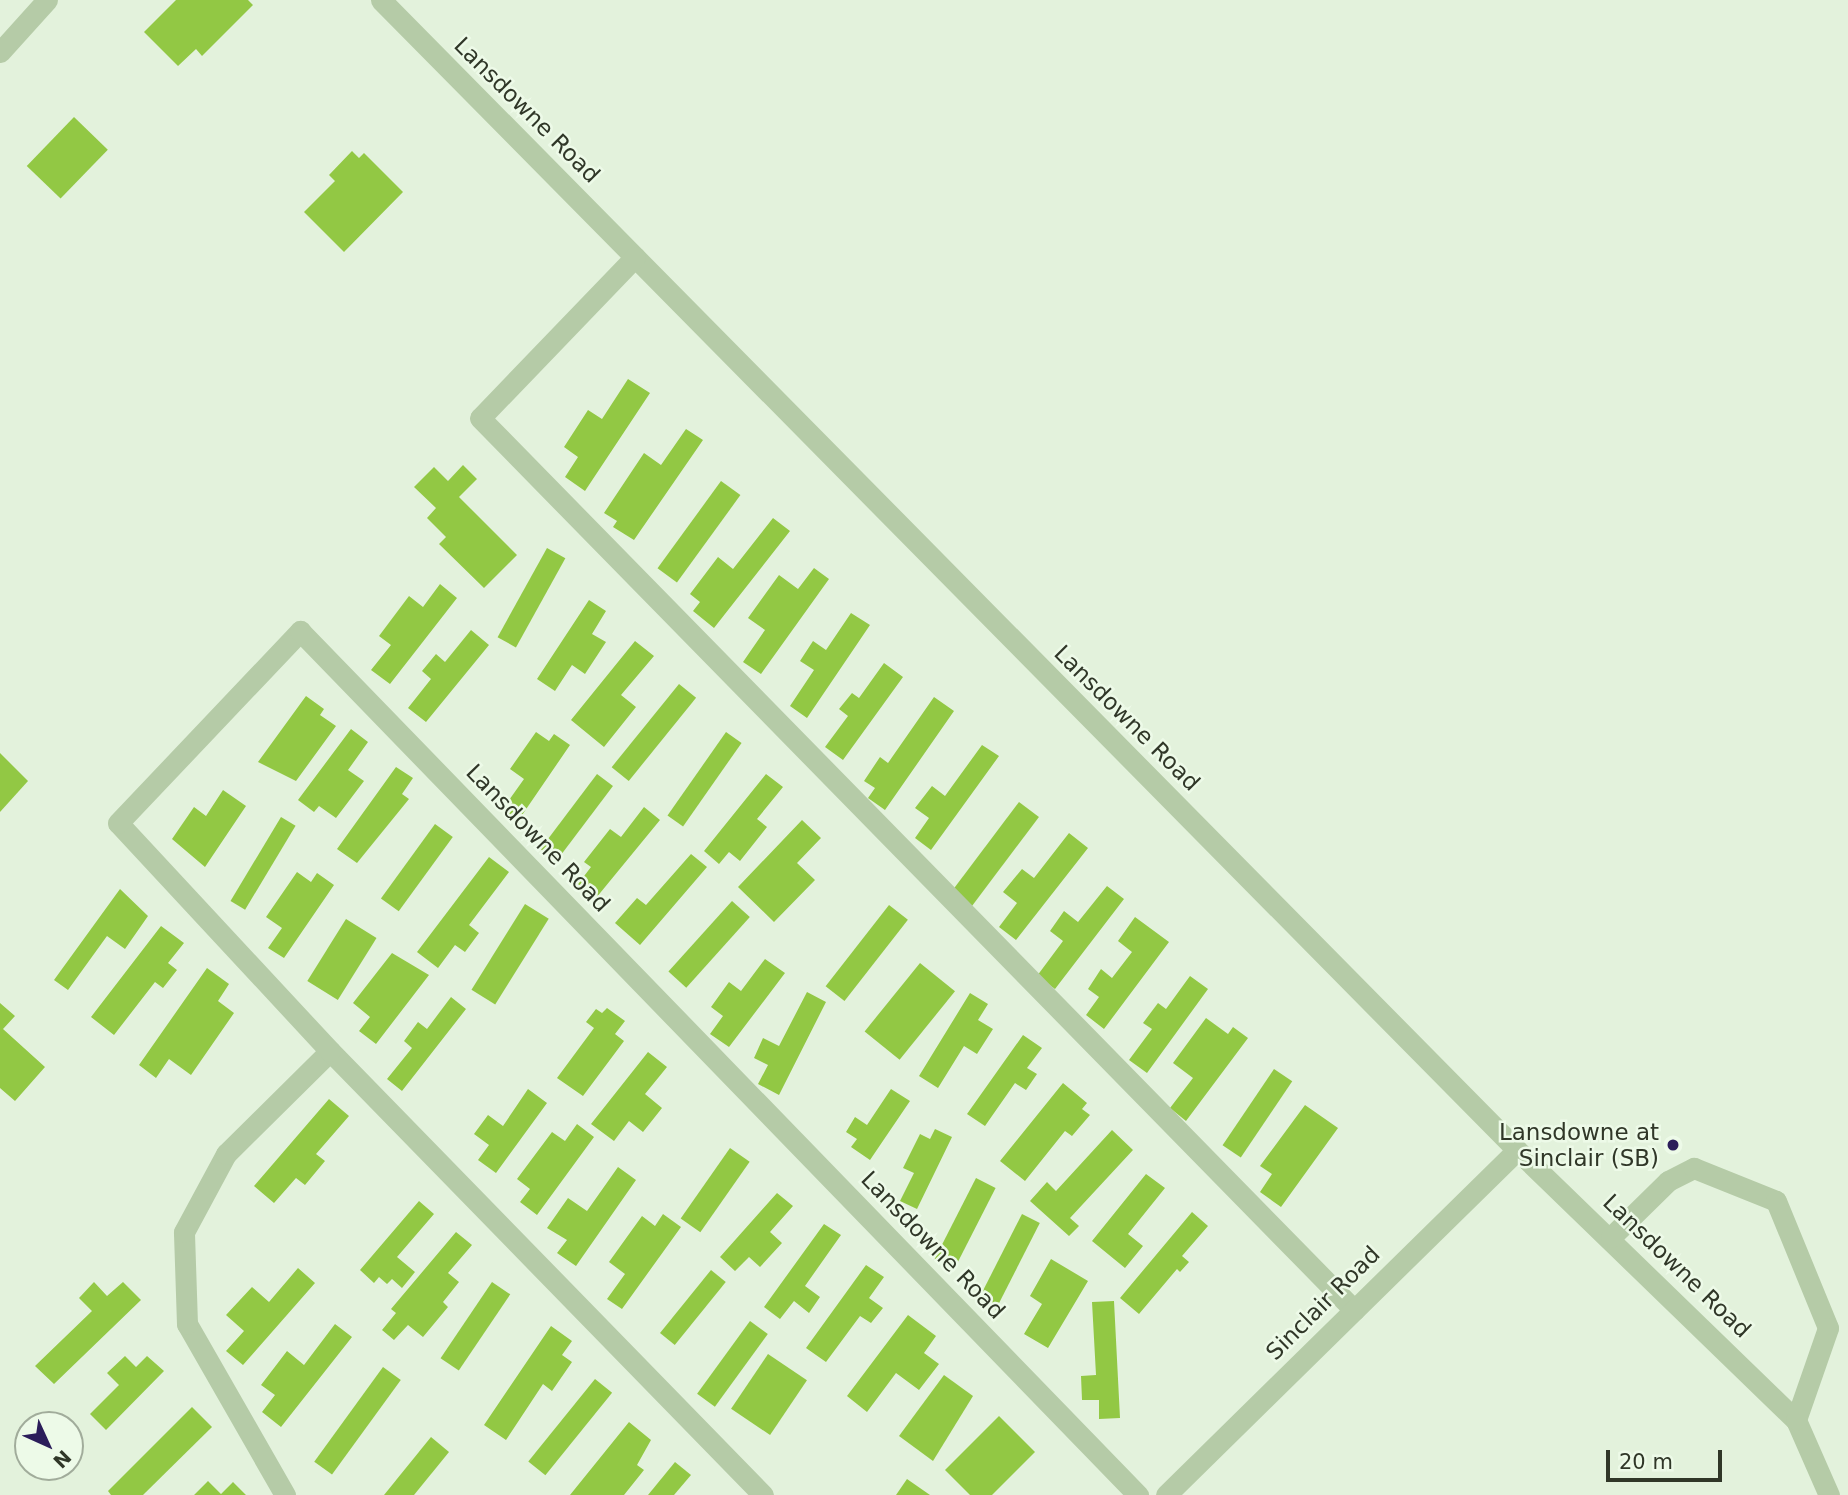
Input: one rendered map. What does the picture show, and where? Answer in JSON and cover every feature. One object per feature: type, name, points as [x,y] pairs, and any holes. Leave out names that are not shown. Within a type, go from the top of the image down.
[{"type":"street","points":[[0,52],[47,0]]},
{"type":"street","name":"Lansdowne Road","points":[[382,0],[1517,1150],[1611,1237],[1796,1420],[1829,1495]]},
{"type":"street","points":[[635,257],[480,418],[1354,1310]]},
{"type":"street","name":"Lansdowne Road","points":[[763,1495],[330,1051],[118,823],[300,631],[1138,1495]]},
{"type":"street","points":[[285,1495],[187,1324],[184,1232],[226,1154],[330,1051]]},
{"type":"street","name":"Sinclair Road","points":[[1166,1495],[1517,1150]]},
{"type":"street","points":[[1611,1237],[1668,1181],[1694,1168],[1776,1201],[1828,1328],[1796,1420]]},
{"type":"building","points":[[176,0],[248,0],[253,5],[202,56],[196,49],[178,66],[144,32]]},
{"type":"building","points":[[74,117],[108,150],[61,199],[27,166]]},
{"type":"building","points":[[352,151],[359,158],[364,153],[403,192],[344,252],[304,212],[335,181],[329,175]]},
{"type":"building","points":[[628,379],[650,393],[585,491],[565,477],[578,457],[564,447],[588,410],[602,419]]},
{"type":"building","points":[[686,429],[703,440],[634,540],[613,527],[617,521],[604,513],[644,453],[661,465]]},
{"type":"building","points":[[463,465],[477,479],[459,497],[517,555],[484,588],[439,544],[446,537],[427,518],[436,508],[414,487],[434,467],[448,481]]},
{"type":"building","points":[[721,481],[740,495],[677,582],[658,568]]},
{"type":"building","points":[[773,518],[790,531],[714,628],[693,611],[700,602],[690,594],[718,557],[733,569]]},
{"type":"building","points":[[547,548],[565,558],[516,647],[498,637]]},
{"type":"building","points":[[814,568],[829,579],[761,674],[743,662],[765,630],[748,618],[779,575],[798,589]]},
{"type":"building","points":[[440,584],[457,598],[390,684],[371,670],[391,645],[379,636],[409,596],[423,607]]},
{"type":"building","points":[[589,600],[606,611],[592,634],[606,642],[585,674],[572,665],[555,691],[537,679]]},
{"type":"building","points":[[851,613],[870,625],[807,718],[790,706],[814,670],[800,661],[813,641],[826,650]]},
{"type":"building","points":[[471,630],[489,645],[426,722],[408,708],[431,679],[422,671],[436,654],[445,662]]},
{"type":"building","points":[[635,641],[654,656],[621,695],[636,707],[604,747],[571,720]]},
{"type":"building","points":[[884,663],[903,677],[843,760],[825,747],[848,716],[839,709],[852,693],[859,698]]},
{"type":"building","points":[[679,684],[696,698],[629,781],[612,767]]},
{"type":"building","points":[[306,696],[324,709],[320,715],[336,726],[296,781],[258,762]]},
{"type":"building","points":[[934,697],[954,711],[885,810],[868,798],[875,788],[864,781],[880,757],[888,763]]},
{"type":"building","points":[[351,729],[368,742],[348,770],[364,781],[336,818],[319,806],[314,812],[298,800]]},
{"type":"building","points":[[536,732],[549,741],[554,734],[570,745],[518,821],[502,810],[524,779],[510,769]]},
{"type":"building","points":[[726,732],[742,743],[683,826],[667,816]]},
{"type":"building","points":[[982,745],[999,756],[931,850],[915,838],[929,818],[915,808],[932,786],[945,796]]},
{"type":"building","points":[[0,753],[28,781],[0,812]]},
{"type":"building","points":[[396,767],[413,778],[402,794],[409,799],[357,863],[337,849]]},
{"type":"building","points":[[597,774],[613,786],[556,861],[540,849]]},
{"type":"building","points":[[766,774],[783,787],[757,819],[767,827],[740,861],[729,852],[719,864],[704,851]]},
{"type":"building","points":[[223,790],[246,806],[205,867],[172,839],[194,807],[206,816]]},
{"type":"building","points":[[1019,802],[1039,817],[972,906],[952,891]]},
{"type":"building","points":[[644,807],[660,820],[596,898],[578,884],[591,867],[584,862],[610,829],[621,837]]},
{"type":"building","points":[[281,817],[296,826],[245,910],[231,901]]},
{"type":"building","points":[[802,820],[821,838],[797,863],[815,880],[774,922],[738,887]]},
{"type":"building","points":[[435,824],[453,837],[399,911],[381,898]]},
{"type":"building","points":[[1069,833],[1088,848],[1016,940],[999,927],[1017,903],[1003,892],[1022,869],[1034,878]]},
{"type":"building","points":[[691,854],[707,867],[640,945],[615,923],[637,898],[646,905]]},
{"type":"building","points":[[489,857],[509,872],[469,925],[479,933],[465,952],[455,945],[438,968],[417,952]]},
{"type":"building","points":[[297,872],[311,882],[317,873],[334,885],[284,958],[268,948],[282,928],[266,917]]},
{"type":"building","points":[[1107,886],[1124,899],[1055,989],[1037,976],[1063,941],[1050,931],[1064,911],[1078,922]]},
{"type":"building","points":[[120,889],[148,916],[125,949],[107,936],[68,990],[54,980]]},
{"type":"building","points":[[732,901],[750,917],[686,988],[668,972]]},
{"type":"building","points":[[525,904],[549,919],[495,1004],[471,990]]},
{"type":"building","points":[[889,905],[908,920],[844,1001],[826,986]]},
{"type":"building","points":[[1135,917],[1169,942],[1104,1029],[1086,1015],[1099,997],[1088,989],[1101,969],[1112,978],[1132,952],[1118,941]]},
{"type":"building","points":[[346,919],[377,938],[338,1000],[307,981]]},
{"type":"building","points":[[161,926],[184,943],[168,963],[177,970],[163,988],[155,982],[114,1035],[91,1017]]},
{"type":"building","points":[[392,953],[429,975],[376,1044],[359,1031],[370,1017],[353,1003]]},
{"type":"building","points":[[765,959],[785,973],[729,1047],[710,1034],[723,1016],[711,1007],[729,982],[741,991]]},
{"type":"building","points":[[920,963],[955,991],[900,1060],[865,1031]]},
{"type":"building","points":[[207,968],[229,984],[218,1001],[234,1013],[191,1075],[169,1059],[156,1078],[139,1065]]},
{"type":"building","points":[[1190,976],[1208,989],[1147,1073],[1129,1060],[1152,1029],[1143,1023],[1158,1003],[1166,1009]]},
{"type":"building","points":[[807,992],[826,1002],[779,1095],[758,1084],[768,1065],[754,1058],[763,1038],[779,1046]]},
{"type":"building","points":[[970,993],[988,1004],[978,1020],[993,1029],[977,1054],[964,1046],[938,1088],[919,1076]]},
{"type":"building","points":[[451,997],[466,1009],[402,1091],[387,1079],[412,1048],[404,1041],[418,1022],[427,1029]]},
{"type":"building","points":[[0,1003],[15,1016],[3,1029],[45,1067],[15,1101],[0,1088]]},
{"type":"building","points":[[607,1008],[625,1021],[615,1034],[624,1041],[583,1096],[557,1078],[594,1028],[586,1022],[596,1009],[602,1013]]},
{"type":"building","points":[[1206,1018],[1228,1034],[1233,1027],[1248,1038],[1186,1121],[1170,1108],[1193,1078],[1173,1063]]},
{"type":"building","points":[[1023,1035],[1042,1048],[1027,1068],[1037,1074],[1026,1090],[1015,1083],[985,1126],[967,1114]]},
{"type":"building","points":[[648,1052],[667,1067],[645,1094],[662,1108],[643,1132],[629,1121],[614,1141],[591,1124]]},
{"type":"building","points":[[1274,1069],[1292,1081],[1241,1158],[1223,1145]]},
{"type":"building","points":[[1063,1083],[1087,1103],[1082,1109],[1090,1115],[1072,1136],[1065,1131],[1025,1181],[1000,1161]]},
{"type":"building","points":[[528,1089],[547,1103],[496,1173],[478,1160],[489,1145],[474,1134],[488,1115],[503,1126]]},
{"type":"building","points":[[891,1089],[910,1101],[870,1160],[851,1147],[857,1139],[846,1132],[855,1117],[867,1125]]},
{"type":"building","points":[[329,1099],[349,1116],[316,1154],[325,1161],[305,1185],[296,1178],[274,1203],[254,1186]]},
{"type":"building","points":[[1305,1105],[1338,1128],[1281,1207],[1260,1192],[1272,1174],[1260,1166]]},
{"type":"building","points":[[577,1124],[594,1137],[537,1215],[520,1202],[530,1189],[517,1179],[552,1132],[565,1141]]},
{"type":"building","points":[[935,1129],[952,1137],[917,1209],[900,1201],[914,1173],[903,1168],[920,1134],[930,1139]]},
{"type":"building","points":[[1112,1130],[1133,1150],[1070,1218],[1079,1226],[1069,1236],[1030,1201],[1047,1182],[1056,1191]]},
{"type":"building","points":[[730,1148],[750,1162],[700,1232],[681,1218]]},
{"type":"building","points":[[618,1167],[636,1180],[576,1266],[557,1253],[567,1240],[547,1228],[568,1198],[587,1211]]},
{"type":"building","points":[[1146,1174],[1165,1188],[1128,1234],[1143,1246],[1125,1268],[1092,1241]]},
{"type":"building","points":[[976,1178],[996,1188],[954,1269],[935,1259]]},
{"type":"building","points":[[777,1193],[793,1206],[770,1232],[782,1243],[760,1267],[749,1257],[735,1271],[720,1257]]},
{"type":"building","points":[[419,1201],[434,1214],[397,1257],[415,1272],[402,1288],[392,1279],[387,1284],[379,1277],[374,1283],[360,1270]]},
{"type":"building","points":[[1192,1212],[1208,1226],[1182,1256],[1189,1262],[1180,1272],[1177,1269],[1139,1314],[1120,1298]]},
{"type":"building","points":[[663,1214],[681,1227],[622,1309],[607,1299],[625,1274],[609,1262],[642,1216],[655,1226]]},
{"type":"building","points":[[1022,1214],[1040,1223],[996,1310],[978,1300]]},
{"type":"building","points":[[824,1224],[841,1235],[805,1286],[820,1297],[809,1313],[794,1301],[780,1319],[764,1307]]},
{"type":"building","points":[[456,1232],[472,1245],[448,1273],[459,1282],[443,1302],[448,1307],[423,1337],[408,1325],[394,1340],[382,1330],[396,1313],[391,1309]]},
{"type":"building","points":[[1051,1259],[1088,1281],[1048,1348],[1024,1334],[1042,1304],[1030,1296]]},
{"type":"building","points":[[866,1265],[884,1277],[869,1298],[883,1308],[871,1323],[860,1316],[826,1362],[806,1348]]},
{"type":"building","points":[[298,1268],[315,1283],[243,1365],[226,1351],[244,1331],[226,1315],[252,1287],[269,1302]]},
{"type":"building","points":[[711,1270],[726,1282],[675,1345],[660,1333]]},
{"type":"building","points":[[94,1282],[107,1296],[123,1282],[141,1300],[54,1384],[35,1366],[92,1311],[79,1298]]},
{"type":"building","points":[[492,1282],[510,1294],[459,1371],[441,1358]]},
{"type":"building","points":[[1114,1301],[1120,1418],[1099,1419],[1099,1400],[1082,1400],[1081,1376],[1096,1375],[1092,1302]]},
{"type":"building","points":[[908,1315],[936,1336],[924,1353],[939,1364],[919,1390],[896,1373],[867,1412],[847,1396]]},
{"type":"building","points":[[750,1321],[768,1334],[715,1407],[697,1394]]},
{"type":"building","points":[[335,1324],[352,1337],[281,1427],[262,1412],[275,1395],[261,1385],[287,1351],[304,1365]]},
{"type":"building","points":[[551,1326],[572,1341],[562,1355],[572,1362],[552,1391],[543,1384],[506,1440],[484,1425]]},
{"type":"building","points":[[768,1354],[807,1380],[770,1435],[731,1409]]},
{"type":"building","points":[[125,1356],[136,1367],[147,1356],[164,1371],[106,1430],[90,1414],[119,1385],[107,1373]]},
{"type":"building","points":[[383,1367],[401,1380],[332,1475],[314,1462]]},
{"type":"building","points":[[944,1375],[973,1396],[933,1461],[899,1436]]},
{"type":"building","points":[[595,1379],[612,1393],[545,1475],[528,1461]]},
{"type":"building","points":[[192,1407],[212,1427],[143,1495],[111,1495],[108,1491]]},
{"type":"building","points":[[999,1416],[1035,1452],[992,1495],[970,1495],[945,1470]]},
{"type":"building","points":[[629,1422],[651,1440],[637,1465],[644,1470],[624,1495],[570,1495]]},
{"type":"building","points":[[431,1437],[449,1452],[414,1495],[384,1495]]},
{"type":"building","points":[[675,1462],[691,1475],[674,1495],[648,1495]]},
{"type":"building","points":[[907,1479],[930,1495],[896,1495]]},
{"type":"building","points":[[208,1481],[221,1494],[233,1482],[246,1495],[194,1495]]},
{"type":"place","name":"Lansdowne at Sinclair (SB)","points":[[1673,1145]]}]
